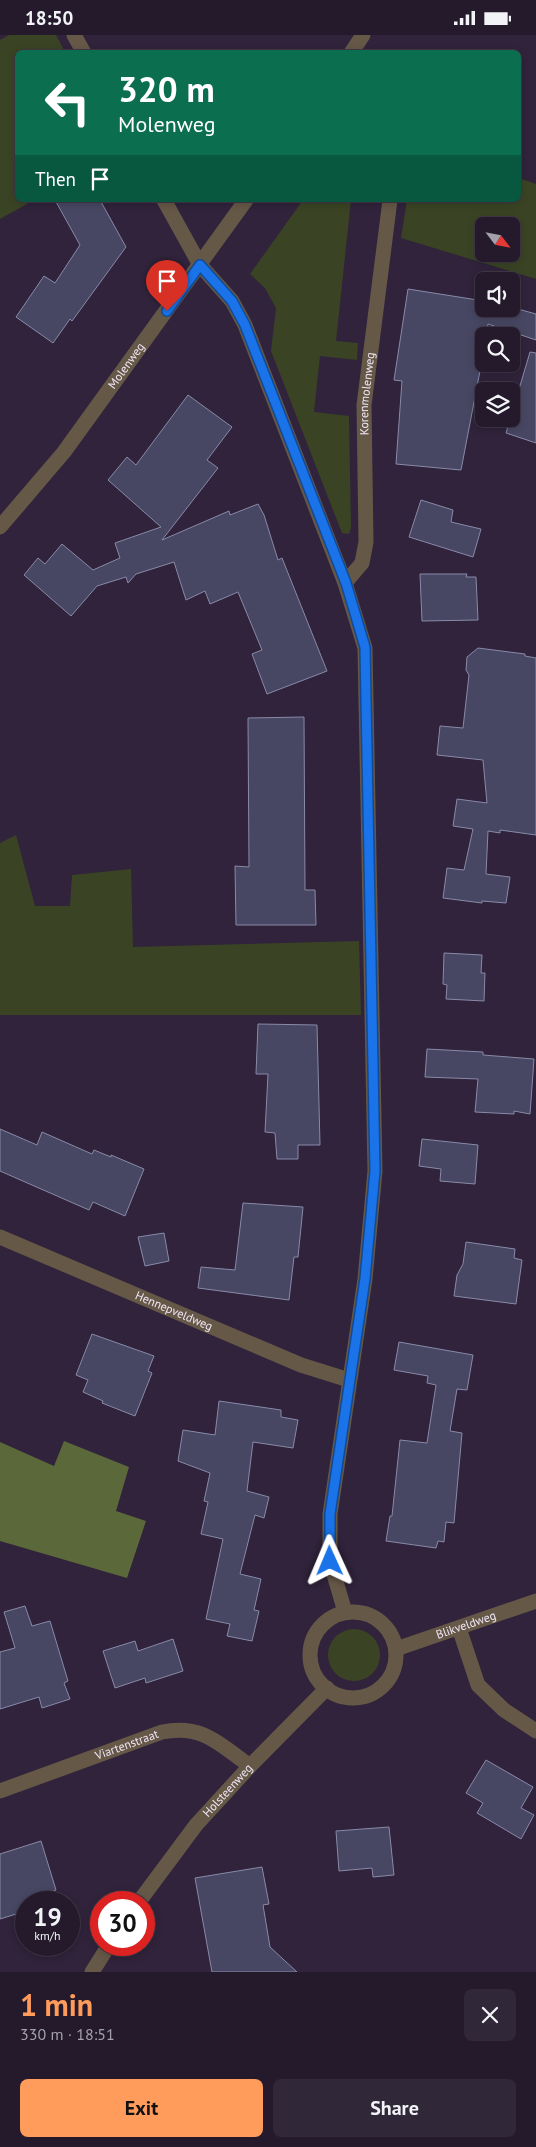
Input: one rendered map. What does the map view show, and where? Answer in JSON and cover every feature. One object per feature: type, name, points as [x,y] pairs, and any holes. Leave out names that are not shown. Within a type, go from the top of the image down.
[{"type":"street","points":[[74,35],[82,50]]},
{"type":"street","points":[[353,50],[363,35]]},
{"type":"street","points":[[165,202],[200,265],[232,301],[245,325],[346,583],[365,647],[375,1171],[365,1279],[330,1514],[330,1561],[345,1612]]},
{"type":"street","name":"Molenweg","points":[[0,527],[64,452],[245,202]]},
{"type":"street","name":"Korenmolenweg","points":[[346,583],[362,563],[366,541],[364,405],[390,202]]},
{"type":"street","name":"Hennepveldweg","points":[[0,1237],[301,1365],[349,1380]]},
{"type":"street","name":"Blikveldweg","points":[[396,1649],[536,1601]]},
{"type":"street","points":[[345,1612],[373,1616],[384,1624],[396,1649],[392,1672],[384,1685],[374,1694],[349,1699],[327,1688],[316,1676],[310,1663],[311,1649],[322,1625],[345,1612]]},
{"type":"street","points":[[459,1628],[478,1685],[504,1710],[536,1731]]},
{"type":"street","name":"Holsteenweg","points":[[147,1891],[196,1825],[250,1766],[327,1688]]},
{"type":"street","name":"Viartenstraat","points":[[0,1791],[162,1732],[176,1729],[190,1729],[208,1736],[250,1766]]},
{"type":"street","points":[[92,1972],[102,1956]]},
{"type":"green space","points":[[9,35],[56,35],[64,50],[15,50],[15,202],[30,202],[0,219],[0,40]]},
{"type":"green space","points":[[521,179],[536,184],[536,279],[520,274],[520,272],[513,272],[483,263],[520,263],[520,217],[475,217],[475,260],[401,238],[407,202],[521,202]]},
{"type":"green space","points":[[302,202],[351,202],[336,341],[358,343],[357,360],[320,356],[314,412],[349,416],[351,528],[349,534],[342,533],[271,351],[276,308],[265,288],[250,274]]},
{"type":"green space","points":[[16,835],[35,906],[70,906],[72,875],[131,869],[133,947],[359,941],[361,1015],[0,1015],[0,843]]},
{"type":"green space","points":[[64,1441],[129,1467],[116,1511],[146,1521],[127,1578],[0,1541],[0,1442],[54,1466]]},
{"type":"green space","points":[[354,1629],[364,1631],[372,1637],[378,1645],[380,1655],[378,1665],[372,1673],[364,1679],[354,1681],[344,1679],[336,1673],[330,1665],[328,1655],[330,1645],[336,1637],[344,1631]]},
{"type":"building","points":[[56,202],[101,202],[126,247],[72,321],[70,319],[53,343],[16,317],[44,276],[55,283],[80,245]]},
{"type":"building","points":[[408,289],[475,300],[475,317],[520,317],[520,310],[536,314],[536,340],[520,335],[520,327],[497,327],[488,324],[488,327],[475,327],[475,372],[480,372],[478,382],[475,382],[475,397],[461,470],[396,464],[402,381],[394,380]]},
{"type":"building","points":[[530,352],[536,353],[536,443],[506,433],[508,427],[520,427],[520,386]]},
{"type":"building","points":[[188,395],[232,427],[207,460],[218,468],[162,540],[229,511],[230,515],[258,504],[264,515],[278,560],[282,558],[327,671],[267,694],[252,654],[262,650],[238,592],[210,604],[205,591],[186,600],[174,562],[136,574],[128,583],[126,577],[97,586],[71,616],[24,575],[38,558],[45,564],[62,544],[93,570],[120,558],[115,543],[161,527],[108,480],[127,457],[136,465]]},
{"type":"building","points":[[421,500],[453,510],[451,522],[481,529],[473,557],[409,537]]},
{"type":"building","points":[[420,574],[467,574],[466,577],[476,577],[478,620],[422,621]]},
{"type":"building","points":[[478,648],[525,654],[525,656],[536,658],[536,835],[500,830],[500,833],[488,831],[486,874],[510,877],[506,903],[482,901],[482,903],[443,898],[447,868],[464,870],[473,829],[453,826],[457,799],[487,803],[483,760],[437,755],[440,726],[463,728],[469,675],[466,670],[467,657]]},
{"type":"building","points":[[304,717],[305,890],[315,890],[316,925],[236,925],[235,866],[249,867],[248,718]]},
{"type":"building","points":[[444,953],[482,955],[481,973],[485,973],[484,1001],[446,999],[447,985],[443,984]]},
{"type":"building","points":[[258,1024],[317,1025],[320,1145],[298,1145],[298,1159],[277,1159],[275,1133],[265,1132],[268,1074],[256,1074]]},
{"type":"building","points":[[427,1049],[483,1052],[483,1055],[534,1059],[530,1114],[514,1111],[514,1114],[475,1112],[478,1079],[425,1077]]},
{"type":"building","points":[[0,1129],[37,1145],[42,1132],[92,1154],[94,1150],[144,1169],[125,1216],[93,1202],[89,1210],[0,1171]]},
{"type":"building","points":[[422,1139],[478,1145],[475,1184],[440,1181],[441,1169],[419,1166]]},
{"type":"building","points":[[243,1203],[303,1207],[298,1257],[294,1257],[289,1300],[198,1288],[201,1267],[235,1270]]},
{"type":"building","points":[[164,1233],[169,1261],[145,1266],[138,1237]]},
{"type":"building","points":[[466,1242],[515,1249],[514,1258],[522,1260],[516,1304],[454,1296],[457,1275],[463,1264]]},
{"type":"building","points":[[92,1334],[154,1356],[148,1371],[152,1373],[135,1416],[102,1403],[103,1401],[83,1392],[88,1380],[76,1375]]},
{"type":"building","points":[[399,1342],[473,1355],[467,1390],[457,1389],[450,1431],[462,1433],[454,1523],[446,1522],[444,1542],[438,1541],[436,1548],[386,1541],[390,1516],[392,1516],[400,1440],[427,1443],[436,1385],[427,1383],[428,1376],[394,1370]]},
{"type":"building","points":[[219,1401],[281,1410],[281,1417],[298,1420],[293,1448],[253,1442],[247,1491],[269,1497],[264,1518],[255,1515],[240,1574],[261,1579],[254,1610],[259,1611],[252,1641],[227,1636],[230,1624],[206,1619],[223,1539],[201,1534],[208,1502],[204,1501],[210,1473],[178,1461],[183,1430],[215,1435]]},
{"type":"building","points":[[25,1606],[32,1626],[50,1621],[68,1681],[64,1683],[70,1699],[42,1708],[39,1697],[0,1709],[0,1652],[15,1648],[4,1612]]},
{"type":"building","points":[[173,1639],[183,1671],[146,1683],[145,1678],[115,1688],[103,1651],[135,1641],[138,1651]]},
{"type":"building","points":[[486,1760],[533,1787],[521,1808],[534,1815],[521,1839],[477,1813],[483,1803],[466,1793]]},
{"type":"building","points":[[389,1827],[394,1875],[373,1877],[372,1868],[339,1871],[336,1831]]},
{"type":"building","points":[[41,1841],[56,1890],[15,1891],[15,1914],[0,1919],[0,1854]]},
{"type":"building","points":[[262,1867],[269,1904],[263,1905],[270,1947],[297,1972],[212,1972],[195,1878]]},
{"type":"route","points":[[167,311],[200,265],[232,301],[245,325],[346,583],[365,647],[368,693],[375,1171],[365,1279],[330,1514],[330,1561]]}]
